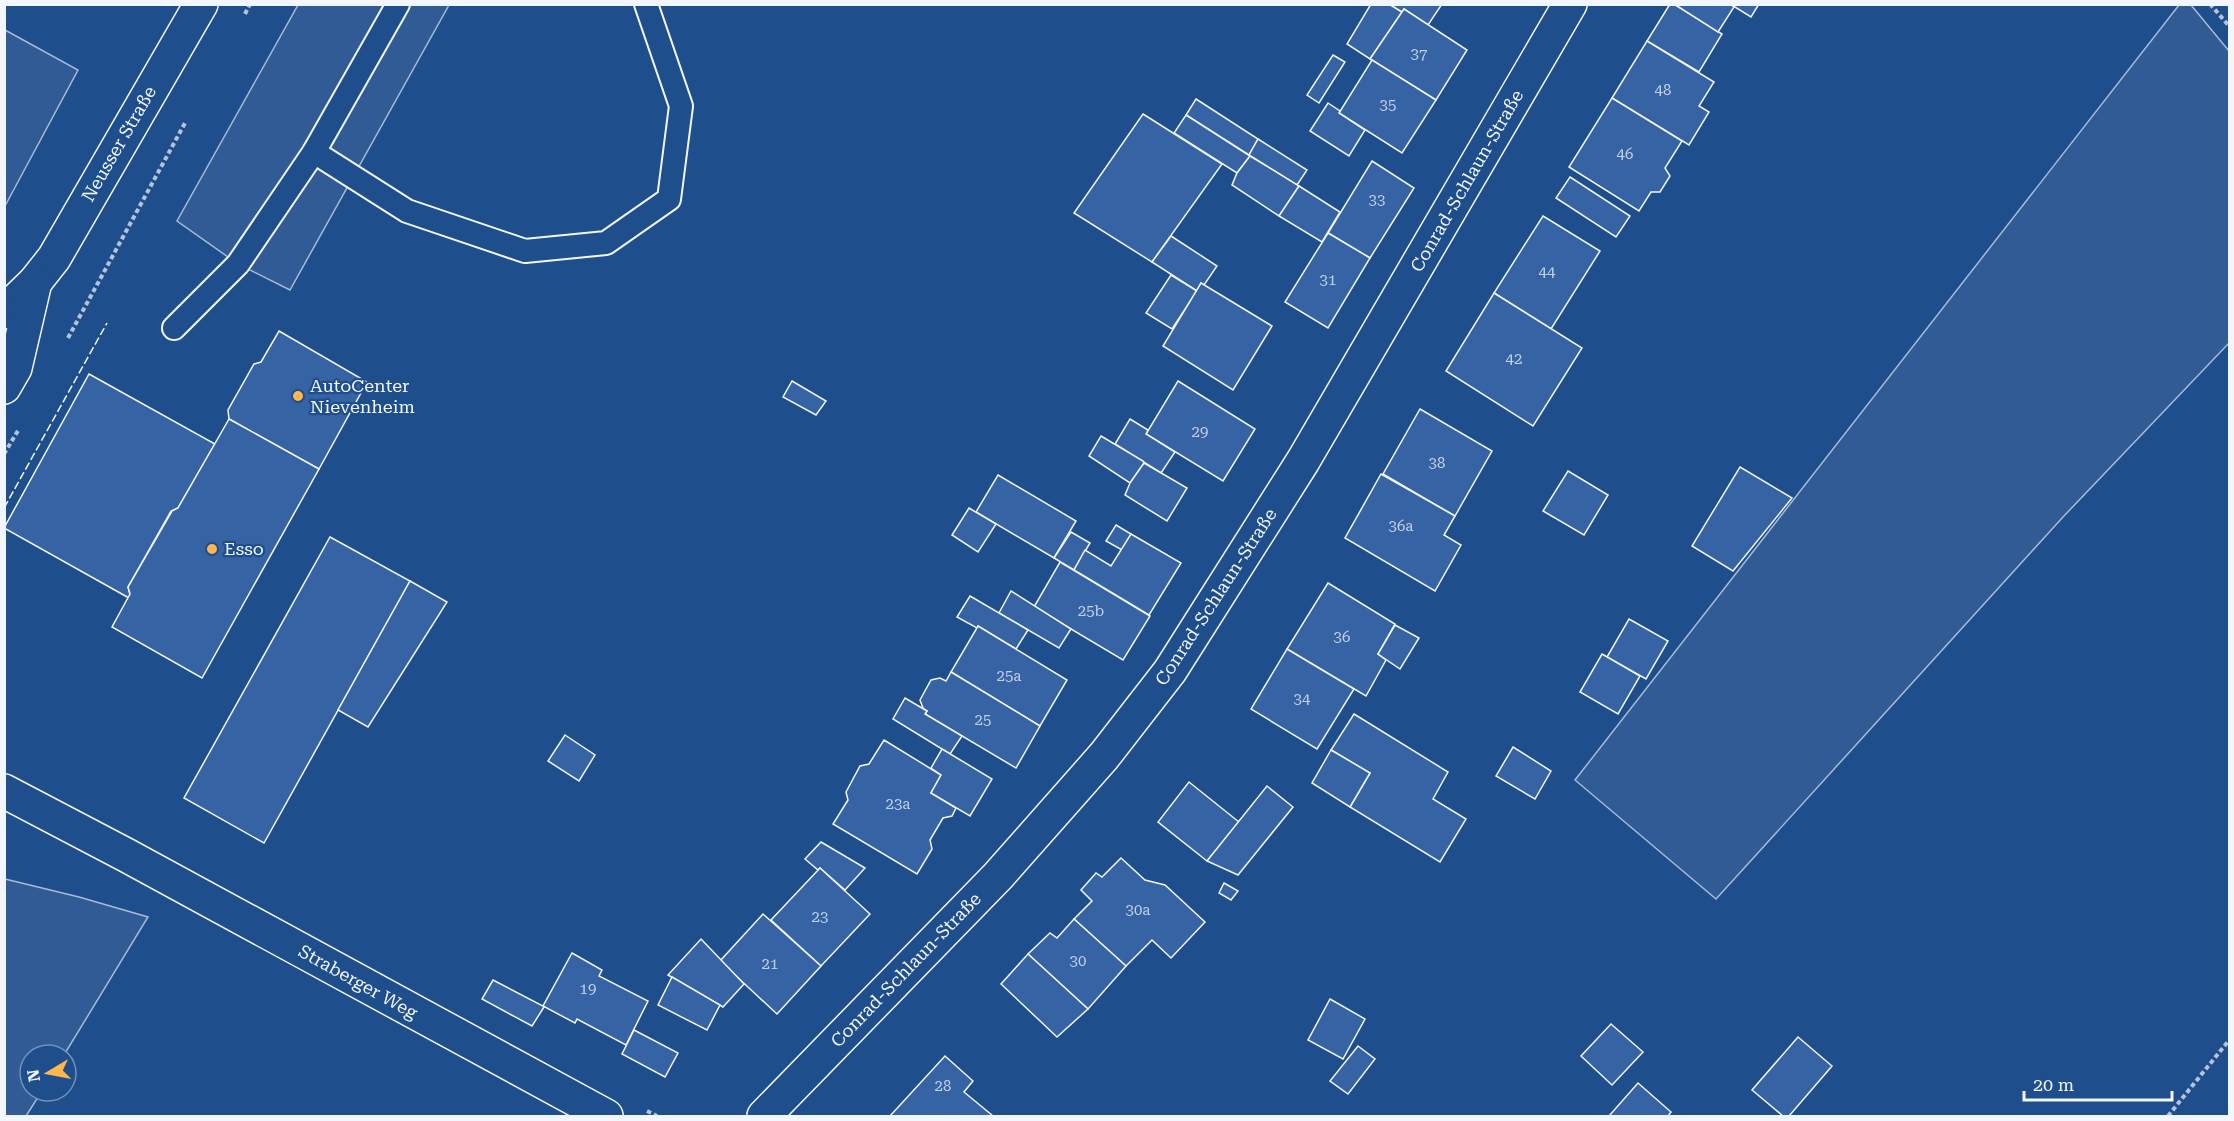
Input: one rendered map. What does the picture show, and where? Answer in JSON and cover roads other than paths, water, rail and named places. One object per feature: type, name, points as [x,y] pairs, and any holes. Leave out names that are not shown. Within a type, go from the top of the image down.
[{"type":"street","name":"Neusser Straße","points":[[4,312],[35,282],[54,258],[201,4]]},
{"type":"street","name":"Conrad-Schlaun-Straße","points":[[764,1116],[998,876],[1104,756],[1170,671],[1303,460],[1570,4]]},
{"type":"street","name":"Neusser Straße","points":[[4,387],[15,368],[35,282]]},
{"type":"street","name":"Straberger Weg","points":[[4,791],[606,1116]]},
{"type":"street","name":"Straberger Weg","points":[[4,816],[111,847]]},
{"type":"lane","points":[[174,328],[238,264],[314,152],[398,4]]},
{"type":"lane","points":[[314,152],[407,211],[525,251],[606,243],[669,199],[681,106],[646,4]]},
{"type":"place","name":"AutoCenter Nievenheim","points":[[298,396]]},
{"type":"place","name":"Esso","points":[[212,549]]}]
